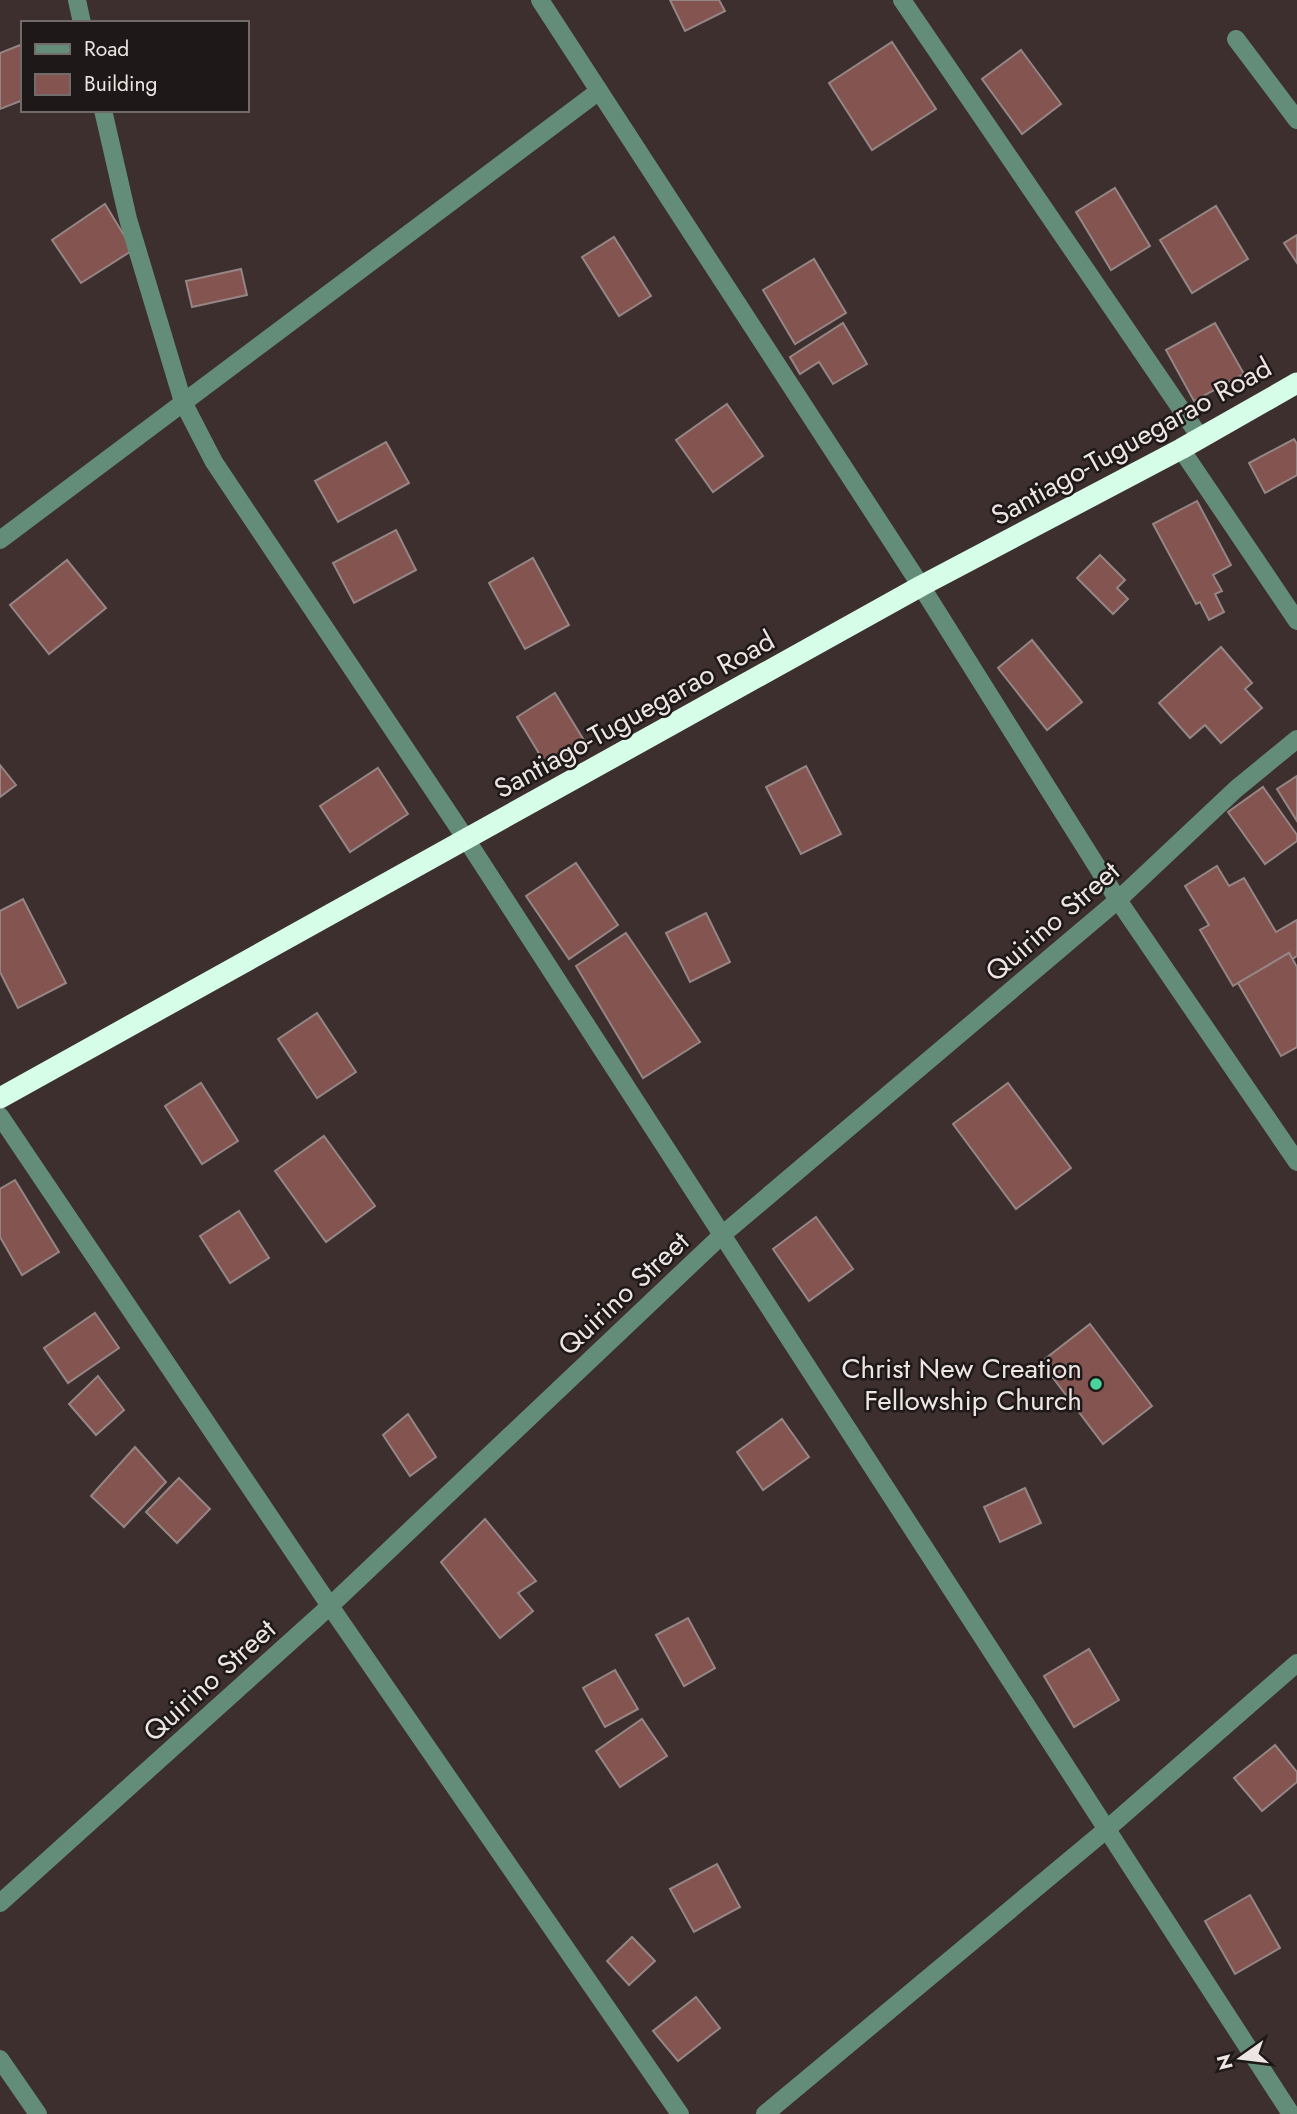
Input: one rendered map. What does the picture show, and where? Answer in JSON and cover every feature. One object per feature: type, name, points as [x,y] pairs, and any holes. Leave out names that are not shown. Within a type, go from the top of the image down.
[{"type":"highway","name":"Santiago-Tuguegarao Road","points":[[0,1098],[922,586],[1181,449],[1297,383]]},
{"type":"street","points":[[77,0],[82,21]]},
{"type":"street","points":[[540,0],[922,586],[1118,900],[1297,1162]]},
{"type":"street","points":[[902,0],[1200,438]]},
{"type":"street","points":[[1236,39],[1297,120]]},
{"type":"street","points":[[0,540],[599,90]]},
{"type":"street","points":[[103,112],[128,219],[183,402],[214,461],[466,839],[1291,2114]]},
{"type":"street","points":[[1181,449],[1297,621]]},
{"type":"street","name":"Quirino Street","points":[[0,1903],[330,1606],[722,1235],[1118,900],[1236,789],[1297,739]]},
{"type":"street","points":[[0,1116],[330,1606],[680,2114]]},
{"type":"street","points":[[765,2114],[1107,1829],[1297,1663]]},
{"type":"street","points":[[0,2059],[38,2114]]},
{"type":"building","points":[[670,0],[719,0],[725,11],[685,31]]},
{"type":"building","points":[[892,42],[936,109],[872,150],[829,83]]},
{"type":"building","points":[[20,45],[21,47],[21,101],[0,109],[0,53]]},
{"type":"building","points":[[1021,50],[1061,104],[1022,134],[982,79]]},
{"type":"building","points":[[1115,188],[1150,246],[1111,270],[1076,212]]},
{"type":"building","points":[[105,204],[133,250],[81,283],[52,240]]},
{"type":"building","points":[[1216,206],[1248,259],[1192,293],[1160,240]]},
{"type":"building","points":[[1297,235],[1297,263],[1284,243]]},
{"type":"building","points":[[614,237],[651,296],[619,316],[582,257]]},
{"type":"building","points":[[814,259],[846,313],[795,344],[763,290]]},
{"type":"building","points":[[241,269],[247,295],[192,307],[186,281]]},
{"type":"building","points":[[843,323],[867,364],[833,384],[819,362],[800,374],[790,357]]},
{"type":"building","points":[[1215,323],[1244,374],[1194,401],[1166,350]]},
{"type":"building","points":[[727,404],[763,456],[713,492],[676,440]]},
{"type":"building","points":[[1294,439],[1297,444],[1297,475],[1265,493],[1249,463]]},
{"type":"building","points":[[386,442],[409,483],[338,522],[315,481]]},
{"type":"building","points":[[1197,501],[1231,565],[1213,575],[1222,591],[1215,594],[1224,612],[1209,620],[1200,602],[1196,604],[1153,524]]},
{"type":"building","points":[[396,530],[416,570],[354,603],[333,563]]},
{"type":"building","points":[[1100,555],[1125,580],[1117,588],[1128,599],[1113,614],[1077,578]]},
{"type":"building","points":[[533,558],[569,625],[525,649],[489,583]]},
{"type":"building","points":[[67,560],[106,608],[49,654],[10,605]]},
{"type":"building","points":[[1032,640],[1082,702],[1047,730],[998,668]]},
{"type":"building","points":[[1221,647],[1252,683],[1245,689],[1262,708],[1221,743],[1205,725],[1190,738],[1159,703]]},
{"type":"building","points":[[555,693],[585,742],[546,765],[517,717]]},
{"type":"building","points":[[0,765],[16,785],[0,797]]},
{"type":"building","points":[[806,766],[841,834],[801,854],[766,787]]},
{"type":"building","points":[[378,768],[408,814],[350,852],[320,806]]},
{"type":"building","points":[[1297,776],[1297,821],[1277,789]]},
{"type":"building","points":[[1263,787],[1297,835],[1297,841],[1265,864],[1228,812]]},
{"type":"building","points":[[576,863],[618,925],[569,959],[526,896]]},
{"type":"building","points":[[1217,866],[1229,886],[1244,878],[1276,932],[1297,920],[1297,956],[1292,959],[1289,953],[1233,986],[1200,930],[1209,925],[1185,886]]},
{"type":"building","points":[[23,899],[66,983],[18,1008],[0,972],[0,911]]},
{"type":"building","points":[[706,913],[730,962],[690,982],[666,933]]},
{"type":"building","points":[[626,933],[700,1042],[643,1078],[576,966]]},
{"type":"building","points":[[1289,953],[1297,967],[1297,1047],[1281,1056],[1238,983]]},
{"type":"building","points":[[317,1013],[356,1072],[317,1098],[278,1039]]},
{"type":"building","points":[[201,1083],[238,1141],[202,1164],[165,1106]]},
{"type":"building","points":[[1008,1083],[1071,1168],[1016,1209],[953,1124]]},
{"type":"building","points":[[324,1136],[375,1206],[326,1242],[275,1171]]},
{"type":"building","points":[[15,1180],[59,1252],[22,1275],[0,1237],[0,1189]]},
{"type":"building","points":[[239,1211],[269,1258],[230,1283],[200,1236]]},
{"type":"building","points":[[816,1217],[853,1269],[809,1301],[773,1249]]},
{"type":"building","points":[[95,1313],[119,1348],[68,1383],[44,1348]]},
{"type":"building","name":"Christ New Creation Fellowship Church","points":[[1090,1324],[1152,1406],[1103,1444],[1041,1362]]},
{"type":"building","points":[[98,1376],[124,1410],[96,1435],[69,1404]]},
{"type":"building","points":[[408,1414],[436,1457],[410,1476],[383,1435]]},
{"type":"building","points":[[782,1419],[809,1457],[763,1490],[737,1452]]},
{"type":"building","points":[[135,1447],[166,1482],[124,1527],[91,1496]]},
{"type":"building","points":[[179,1478],[210,1509],[177,1543],[146,1512]]},
{"type":"building","points":[[1025,1488],[1041,1523],[1000,1542],[984,1507]]},
{"type":"building","points":[[485,1519],[536,1581],[518,1593],[533,1611],[500,1638],[441,1562]]},
{"type":"building","points":[[688,1618],[715,1668],[684,1686],[656,1635]]},
{"type":"building","points":[[1089,1649],[1119,1700],[1074,1727],[1044,1676]]},
{"type":"building","points":[[615,1670],[638,1709],[605,1727],[583,1688]]},
{"type":"building","points":[[642,1719],[667,1756],[620,1787],[596,1751]]},
{"type":"building","points":[[1275,1745],[1297,1772],[1297,1782],[1262,1811],[1234,1778]]},
{"type":"building","points":[[717,1864],[740,1907],[694,1932],[670,1889]]},
{"type":"building","points":[[1250,1895],[1280,1948],[1235,1974],[1205,1921]]},
{"type":"building","points":[[632,1937],[655,1961],[629,1985],[607,1961]]},
{"type":"building","points":[[696,1997],[720,2028],[678,2061],[653,2031]]},
{"type":"place","name":"Christ New Creation Fellowship Church","points":[[1096,1384]]}]
